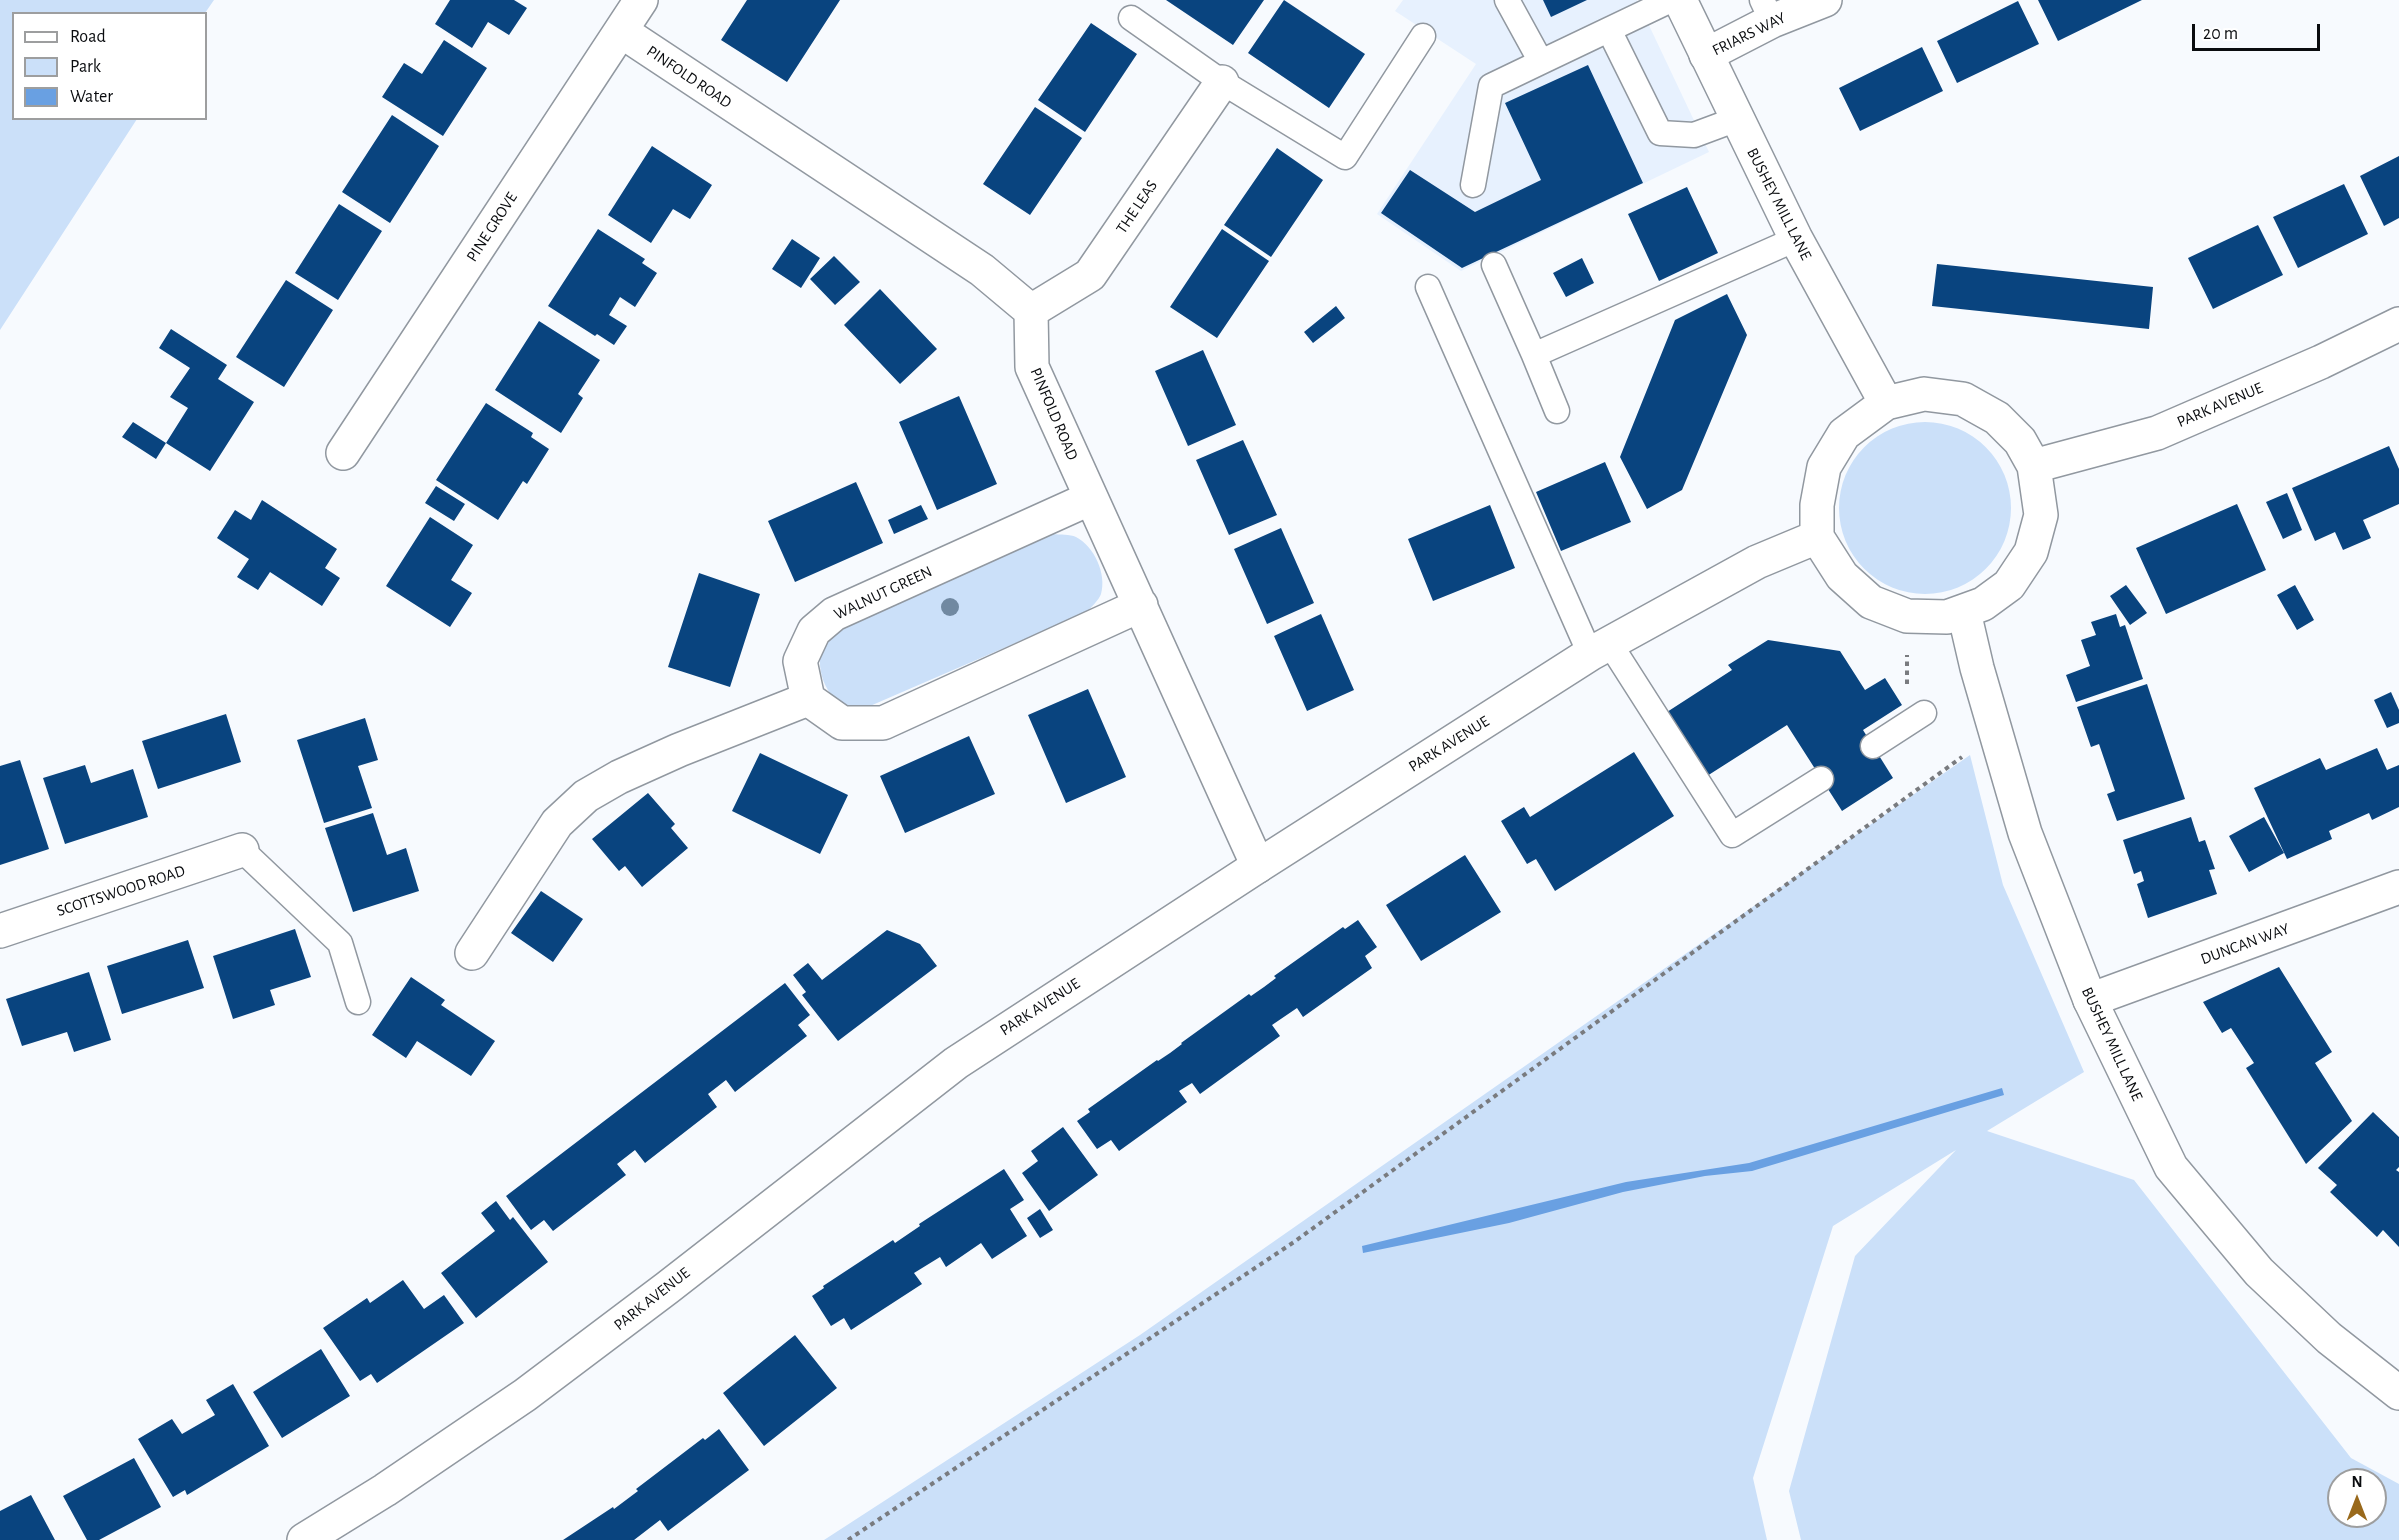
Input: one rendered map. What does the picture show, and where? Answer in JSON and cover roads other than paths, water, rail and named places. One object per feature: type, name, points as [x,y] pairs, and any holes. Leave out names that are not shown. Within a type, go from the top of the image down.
[{"type":"street","name":"PINE GROVE","points":[[343,453],[641,0]]},
{"type":"street","name":"BUSHEY MILL LANE","points":[[1680,0],[1796,238],[1886,403]]},
{"type":"street","name":"FRIARS WAY","points":[[1706,55],[1767,11],[1825,0]]},
{"type":"street","name":"PINFOLD ROAD","points":[[621,31],[982,270],[1031,311],[1032,367],[1258,866]]},
{"type":"street","name":"THE LEAS","points":[[1031,311],[1090,275],[1222,82]]},
{"type":"street","name":"PARK AVENUE","points":[[2034,466],[2157,432],[2320,362],[2399,324]]},
{"type":"street","points":[[1924,394],[1963,399],[1997,418],[2020,441],[2034,466],[2041,515],[2031,552],[2009,585],[1983,604],[1947,617],[1908,616],[1871,602],[1842,576],[1817,537],[1817,506],[1824,467],[1844,434],[1886,403],[1924,394]]},
{"type":"street","name":"WALNUT GREEN","points":[[808,699],[800,661],[814,631],[834,614],[1091,498]]},
{"type":"street","name":"PARK AVENUE","points":[[304,1540],[385,1490],[525,1395],[667,1288],[956,1063],[1258,866],[1600,649],[1757,562],[1817,537]]},
{"type":"street","points":[[472,953],[557,823],[586,796],[619,777],[808,699],[842,723],[883,723],[1141,605]]},
{"type":"street","name":"BUSHEY MILL LANE","points":[[1964,612],[1977,668],[2025,833],[2090,1000],[2171,1167],[2259,1272],[2329,1338],[2399,1392]]},
{"type":"street","name":"SCOTTSWOOD ROAD","points":[[0,931],[242,850]]},
{"type":"street","name":"DUNCAN WAY","points":[[2090,1000],[2399,887]]},
{"type":"lane","points":[[1507,0],[1541,62]]},
{"type":"lane","points":[[1473,185],[1491,86],[1671,0]]},
{"type":"lane","points":[[1131,18],[1222,82],[1345,157],[1423,36]]},
{"type":"lane","points":[[1609,30],[1660,133],[1694,135],[1737,119]]},
{"type":"lane","points":[[1534,355],[1796,238]]},
{"type":"lane","points":[[1494,265],[1557,411]]},
{"type":"lane","points":[[1428,287],[1600,649],[1732,835],[1821,779]]},
{"type":"lane","points":[[1873,746],[1915,718]]},
{"type":"lane","points":[[242,850],[340,943],[358,1002]]},
{"type":"water","points":[[2002,1088],[2004,1095],[1752,1171],[1705,1176],[1623,1192],[1509,1223],[1363,1253],[1362,1246],[1626,1182],[1749,1163]]}]
